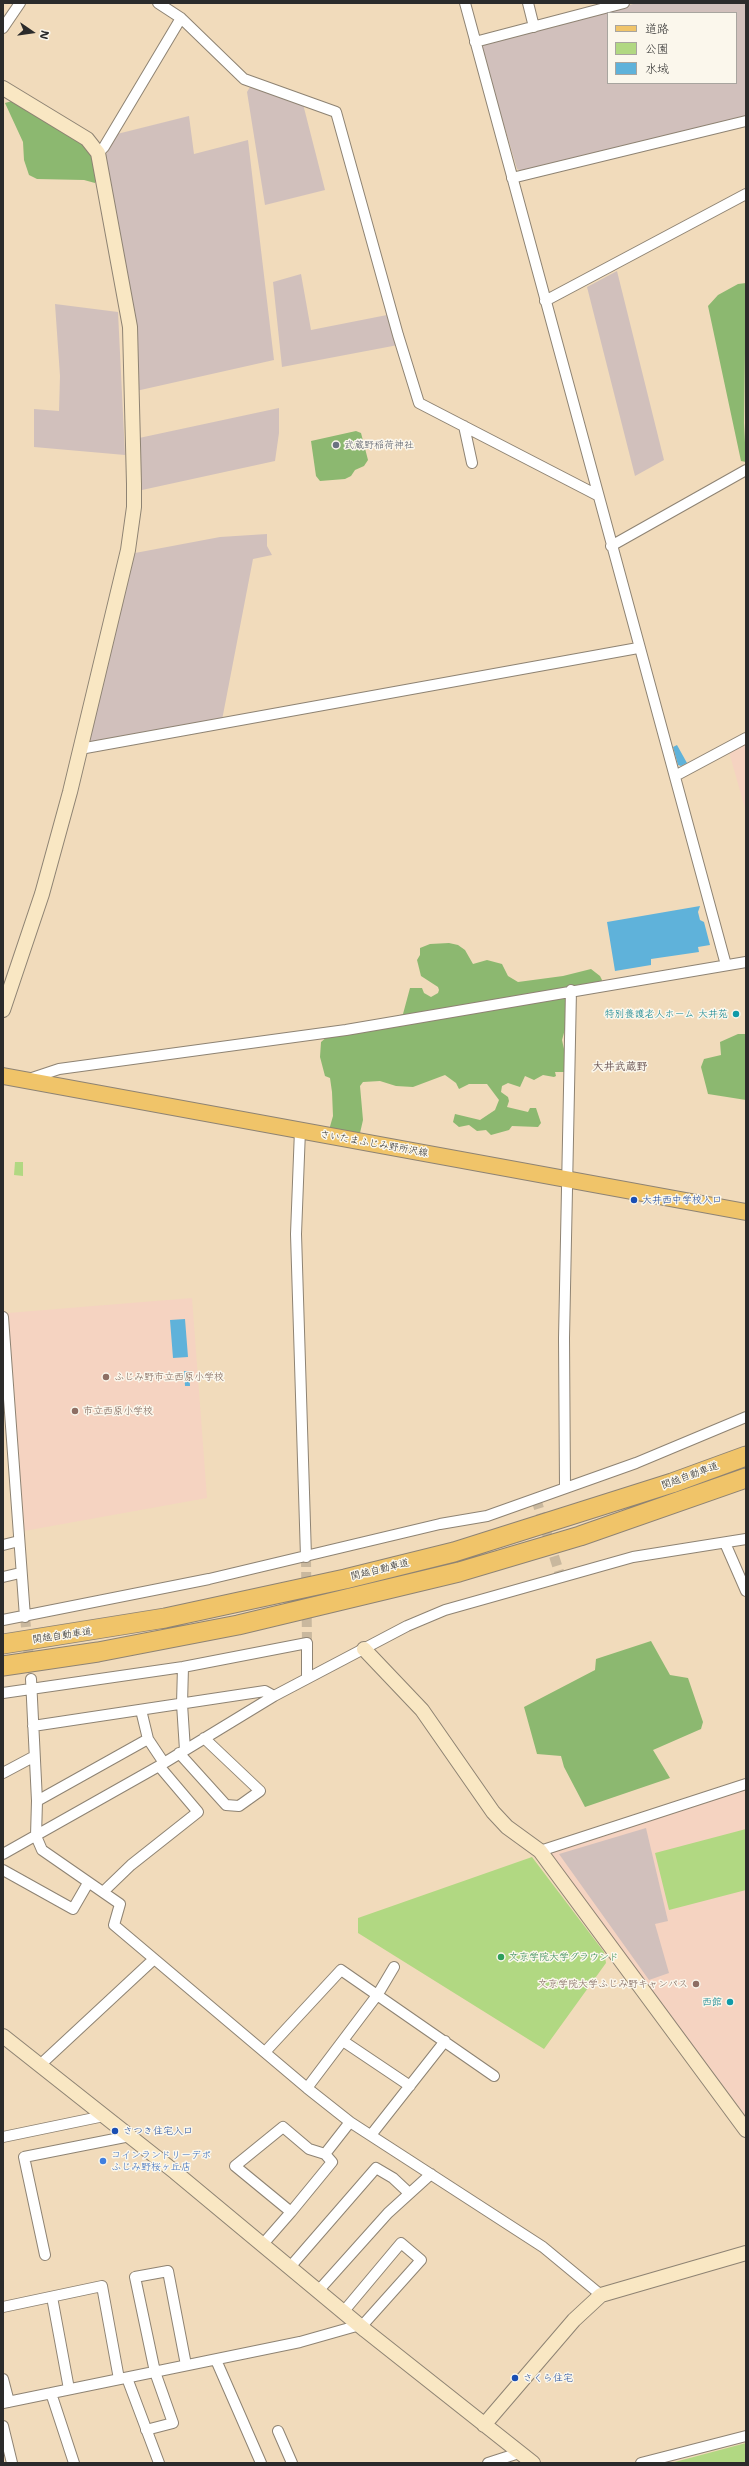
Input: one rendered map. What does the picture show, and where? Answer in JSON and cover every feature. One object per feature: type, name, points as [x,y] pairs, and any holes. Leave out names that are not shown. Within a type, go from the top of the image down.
[{"type":"highway","name":"関越自動車道","points":[[3,1644],[164,1618],[345,1579],[454,1552],[672,1483],[746,1456]]},
{"type":"highway","name":"関越自動車道","points":[[3,1666],[98,1652],[238,1625],[459,1572],[580,1536],[746,1478]]},
{"type":"main road","name":"さいたまふじみ野所沢線","points":[[3,1076],[746,1212]]},
{"type":"street","points":[[3,28],[20,3]]},
{"type":"street","points":[[158,3],[181,18],[244,79],[336,112],[419,403],[597,495]]},
{"type":"street","points":[[465,3],[638,648],[675,776],[726,965]]},
{"type":"street","points":[[528,3],[534,27]]},
{"type":"street","points":[[475,42],[624,3]]},
{"type":"street","points":[[98,153],[108,141],[181,18]]},
{"type":"street","points":[[3,88],[87,138],[98,153],[130,327],[134,507],[125,564],[80,749],[42,894],[3,1010]]},
{"type":"street","points":[[512,178],[746,121]]},
{"type":"street","points":[[545,301],[746,194]]},
{"type":"street","points":[[464,426],[472,463]]},
{"type":"street","points":[[611,546],[746,470]]},
{"type":"street","points":[[80,749],[638,648]]},
{"type":"street","points":[[675,776],[746,738]]},
{"type":"street","points":[[27,1080],[59,1069],[346,1030],[571,990],[746,962]]},
{"type":"street","points":[[565,1488],[567,1180],[571,990]]},
{"type":"street","points":[[300,1130],[296,1234],[306,1557]]},
{"type":"street","points":[[3,1317],[6,1382],[19,1541],[20,1573],[25,1617]]},
{"type":"street","points":[[3,1620],[25,1617],[306,1557],[440,1524],[486,1516],[636,1462],[746,1417]]},
{"type":"street","points":[[3,1854],[162,1764],[274,1696],[407,1626],[445,1610],[633,1557],[746,1539]]},
{"type":"street","points":[[3,1545],[19,1541]]},
{"type":"street","points":[[725,1543],[746,1591]]},
{"type":"street","points":[[3,1577],[20,1573]]},
{"type":"street","points":[[3,1693],[32,1684],[183,1667],[307,1644],[307,1678]]},
{"type":"street","points":[[364,1649],[422,1710],[494,1812],[507,1827],[540,1851],[746,2130]]},
{"type":"street","points":[[183,1667],[182,1751],[226,1804],[239,1806],[260,1791],[204,1738]]},
{"type":"street","points":[[32,1684],[33,1757],[37,1801],[36,1836],[42,1850],[120,1904],[114,1925],[153,1960],[307,2088],[350,2122],[543,2247],[601,2295]]},
{"type":"street","points":[[33,1726],[265,1691],[274,1696]]},
{"type":"street","points":[[103,1892],[136,1860],[198,1812],[162,1764],[148,1739],[141,1710]]},
{"type":"street","points":[[37,1801],[148,1739]]},
{"type":"street","points":[[3,1773],[33,1757]]},
{"type":"street","points":[[540,1851],[746,1784]]},
{"type":"street","points":[[3,1870],[73,1909],[88,1883]]},
{"type":"street","points":[[40,2065],[153,1960]]},
{"type":"street","points":[[307,2088],[378,1994],[394,1968]]},
{"type":"street","points":[[265,2052],[341,1970],[378,1994],[494,2076]]},
{"type":"street","points":[[3,2036],[130,2136],[264,2244],[361,2326],[533,2463]]},
{"type":"street","points":[[343,2041],[410,2086]]},
{"type":"street","points":[[371,2135],[445,2042]]},
{"type":"street","points":[[3,2137],[104,2116]]},
{"type":"street","points":[[325,2154],[350,2122]]},
{"type":"street","points":[[264,2244],[291,2212],[332,2162],[325,2154],[309,2149],[283,2127],[235,2166],[291,2212]]},
{"type":"street","points":[[45,2255],[24,2157],[130,2136]]},
{"type":"street","points":[[290,2266],[376,2168],[393,2178],[409,2193]]},
{"type":"street","points":[[319,2290],[388,2213],[431,2174]]},
{"type":"street","points":[[3,2379],[6,2403],[300,2342],[361,2326],[421,2260],[401,2243],[344,2311]]},
{"type":"street","points":[[484,2425],[574,2320],[601,2295],[746,2253]]},
{"type":"street","points":[[146,2430],[173,2423],[155,2372],[135,2277],[168,2272],[186,2366]]},
{"type":"street","points":[[3,2307],[52,2298],[102,2286],[123,2378],[159,2463]]},
{"type":"street","points":[[52,2298],[69,2389]]},
{"type":"street","points":[[216,2360],[261,2463]]},
{"type":"street","points":[[51,2393],[74,2463]]},
{"type":"street","points":[[3,2426],[12,2463]]},
{"type":"street","points":[[278,2431],[292,2463]]},
{"type":"street","points":[[641,2463],[746,2436]]},
{"type":"street","points":[[488,2463],[519,2453]]},
{"type":"shaded area","points":[[637,3],[746,3],[746,116],[521,171],[517,169],[481,48],[485,43]]},
{"type":"shaded area","points":[[250,87],[303,104],[325,190],[265,205],[247,92]]},
{"type":"shaded area","points":[[189,116],[194,154],[248,140],[274,360],[136,391],[105,156],[117,134]]},
{"type":"shaded area","points":[[617,271],[664,460],[635,476],[587,287]]},
{"type":"shaded area","points":[[301,274],[311,330],[387,315],[398,345],[282,367],[273,282]]},
{"type":"shaded area","points":[[55,304],[118,312],[125,455],[34,447],[34,409],[59,411],[60,376]]},
{"type":"shaded area","points":[[279,408],[279,433],[275,461],[142,490],[139,438]]},
{"type":"shaded area","points":[[267,534],[267,546],[272,555],[253,559],[222,720],[92,745],[89,742],[135,553],[220,537]]},
{"type":"shaded area","points":[[746,744],[746,812],[729,752]]},
{"type":"shaded area","name":"ふじみ野市立西原小学校","points":[[192,1298],[207,1498],[24,1531],[8,1313]]},
{"type":"shaded area","name":"文京学院大学ふじみ野キャンパス","points":[[746,1788],[746,2116],[548,1852]]},
{"type":"shaded area","points":[[646,1828],[668,1921],[655,1924],[669,1973],[649,1980],[559,1854]]},
{"type":"green space","points":[[12,101],[57,126],[92,151],[98,176],[95,183],[84,180],[37,179],[29,175],[24,160],[23,142],[5,103]]},
{"type":"green space","points":[[746,283],[744,423],[746,462],[741,461],[708,306],[718,295],[738,284]]},
{"type":"green space","points":[[356,431],[361,433],[368,460],[364,466],[355,470],[351,476],[345,479],[320,481],[316,476],[311,441]]},
{"type":"green space","points":[[449,943],[458,945],[465,950],[473,964],[487,960],[502,964],[508,976],[518,982],[563,976],[591,969],[600,976],[602,980],[598,991],[580,994],[567,1002],[567,1022],[562,1040],[566,1058],[565,1072],[555,1072],[556,1076],[554,1077],[543,1075],[534,1080],[525,1076],[520,1087],[508,1083],[502,1086],[501,1092],[508,1097],[509,1101],[507,1107],[528,1112],[530,1108],[536,1108],[541,1123],[538,1127],[512,1126],[509,1130],[491,1135],[486,1130],[477,1131],[469,1125],[459,1127],[453,1122],[455,1114],[480,1120],[495,1110],[499,1100],[487,1084],[469,1084],[459,1089],[456,1083],[445,1075],[413,1087],[396,1086],[380,1081],[363,1082],[360,1086],[363,1120],[360,1133],[349,1136],[329,1130],[333,1116],[332,1092],[330,1078],[325,1076],[320,1057],[321,1042],[327,1037],[403,1014],[410,988],[422,988],[424,993],[431,997],[438,993],[438,987],[421,976],[417,960],[420,955],[420,948],[430,944]]},
{"type":"green space","points":[[738,1034],[746,1034],[746,1100],[708,1094],[701,1067],[704,1059],[721,1055],[720,1042]]},
{"type":"green space","points":[[15,1162],[23,1162],[23,1176],[14,1175]]},
{"type":"green space","points":[[651,1641],[670,1675],[688,1678],[703,1722],[701,1729],[653,1750],[670,1778],[585,1807],[564,1767],[561,1756],[537,1754],[524,1707],[595,1670],[596,1659]]},
{"type":"green space","points":[[746,1829],[746,1890],[669,1910],[655,1853]]},
{"type":"green space","name":"文京学院大学グラウンド","points":[[532,1857],[604,1952],[606,1963],[544,2049],[358,1933],[358,1918]]},
{"type":"green space","points":[[746,2443],[746,2463],[671,2463]]},
{"type":"water","points":[[677,745],[687,763],[681,766],[678,765],[673,747]]},
{"type":"water","points":[[700,906],[698,912],[700,920],[704,922],[710,945],[698,947],[699,952],[651,959],[651,965],[615,971],[607,922]]},
{"type":"water","points":[[185,1319],[188,1357],[173,1358],[170,1320]]},
{"type":"water","points":[[184,1371],[189,1371],[190,1386],[185,1386]]},
{"type":"tunnel","points":[[536,1499],[561,1578]]},
{"type":"tunnel","points":[[306,1557],[307,1643]]},
{"type":"tunnel","points":[[25,1617],[31,1679]]},
{"type":"place","name":"武蔵野稲荷神社","points":[[336,445]]},
{"type":"place","name":"特別養護老人ホーム 大井苑","points":[[736,1014]]},
{"type":"place","name":"大井西中学校入口","points":[[634,1200]]},
{"type":"place","name":"ふじみ野市立西原小学校","points":[[106,1377]]},
{"type":"place","name":"市立西原小学校","points":[[75,1411]]},
{"type":"place","name":"文京学院大学グラウンド","points":[[501,1957]]},
{"type":"place","name":"文京学院大学ふじみ野キャンパス","points":[[696,1984]]},
{"type":"place","name":"西館","points":[[730,2002]]},
{"type":"place","name":"さつき住宅入口","points":[[115,2131]]},
{"type":"place","name":"コインランドリーデポ ふじみ野桜ヶ丘店","points":[[103,2161]]},
{"type":"place","name":"さくら住宅","points":[[515,2378]]},
{"type":"district","name":"大井武蔵野","points":[[620,1067]]}]
